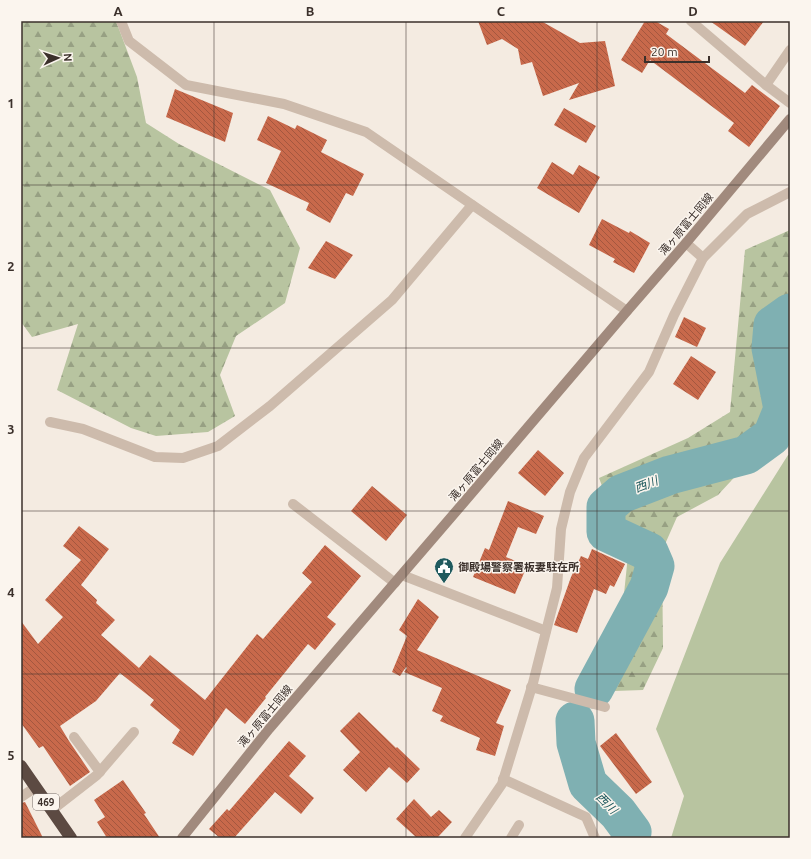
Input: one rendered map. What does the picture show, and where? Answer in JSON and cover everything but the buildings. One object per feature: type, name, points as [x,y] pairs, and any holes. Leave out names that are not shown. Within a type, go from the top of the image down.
[{"type":"highway","name":"469","points":[[21,766],[71,838]]},
{"type":"main road","name":"滝ヶ原富士岡線","points":[[182,838],[269,729],[395,584],[790,119]]},
{"type":"street","points":[[121,21],[129,40],[186,85],[284,104],[366,132],[627,311]]},
{"type":"street","points":[[691,21],[790,103]]},
{"type":"street","points":[[766,84],[790,50]]},
{"type":"street","points":[[465,838],[502,784],[546,631],[556,588],[561,529],[570,492],[584,458],[649,372],[674,315],[703,258],[747,214],[790,192]]},
{"type":"street","points":[[50,422],[84,430],[155,457],[183,458],[218,446],[270,406],[392,300],[472,205]]},
{"type":"street","points":[[686,243],[703,258]]},
{"type":"street","points":[[293,504],[395,584]]},
{"type":"street","points":[[402,575],[546,631]]},
{"type":"street","points":[[531,687],[605,707]]},
{"type":"street","points":[[52,810],[97,775],[134,732]]},
{"type":"street","points":[[74,737],[100,772]]},
{"type":"street","points":[[503,778],[586,817],[595,838]]},
{"type":"street","points":[[21,796],[36,787]]},
{"type":"street","points":[[511,838],[519,825]]},
{"type":"green space","points":[[21,21],[116,21],[137,77],[146,123],[179,144],[270,190],[300,248],[285,303],[236,336],[220,375],[235,416],[208,432],[156,436],[131,428],[57,390],[78,324],[32,337],[21,322]]},
{"type":"green space","points":[[790,230],[790,414],[767,442],[718,495],[677,517],[662,551],[663,648],[643,690],[614,691],[628,555],[599,478],[688,438],[730,412],[745,250]]},
{"type":"green space","points":[[788,455],[790,455],[790,838],[671,838],[684,796],[656,729],[720,563]]},
{"type":"waterway","name":"西川","points":[[594,689],[649,587],[655,566],[649,552],[606,532],[606,507],[621,494],[670,475],[746,455],[772,436],[783,409],[771,348],[773,325],[790,313]]},
{"type":"waterway","name":"西川","points":[[575,721],[576,743],[588,784],[618,813],[632,832],[630,838]]},
{"type":"place","name":"御殿場警察署板妻駐在所","points":[[444,584]]}]
